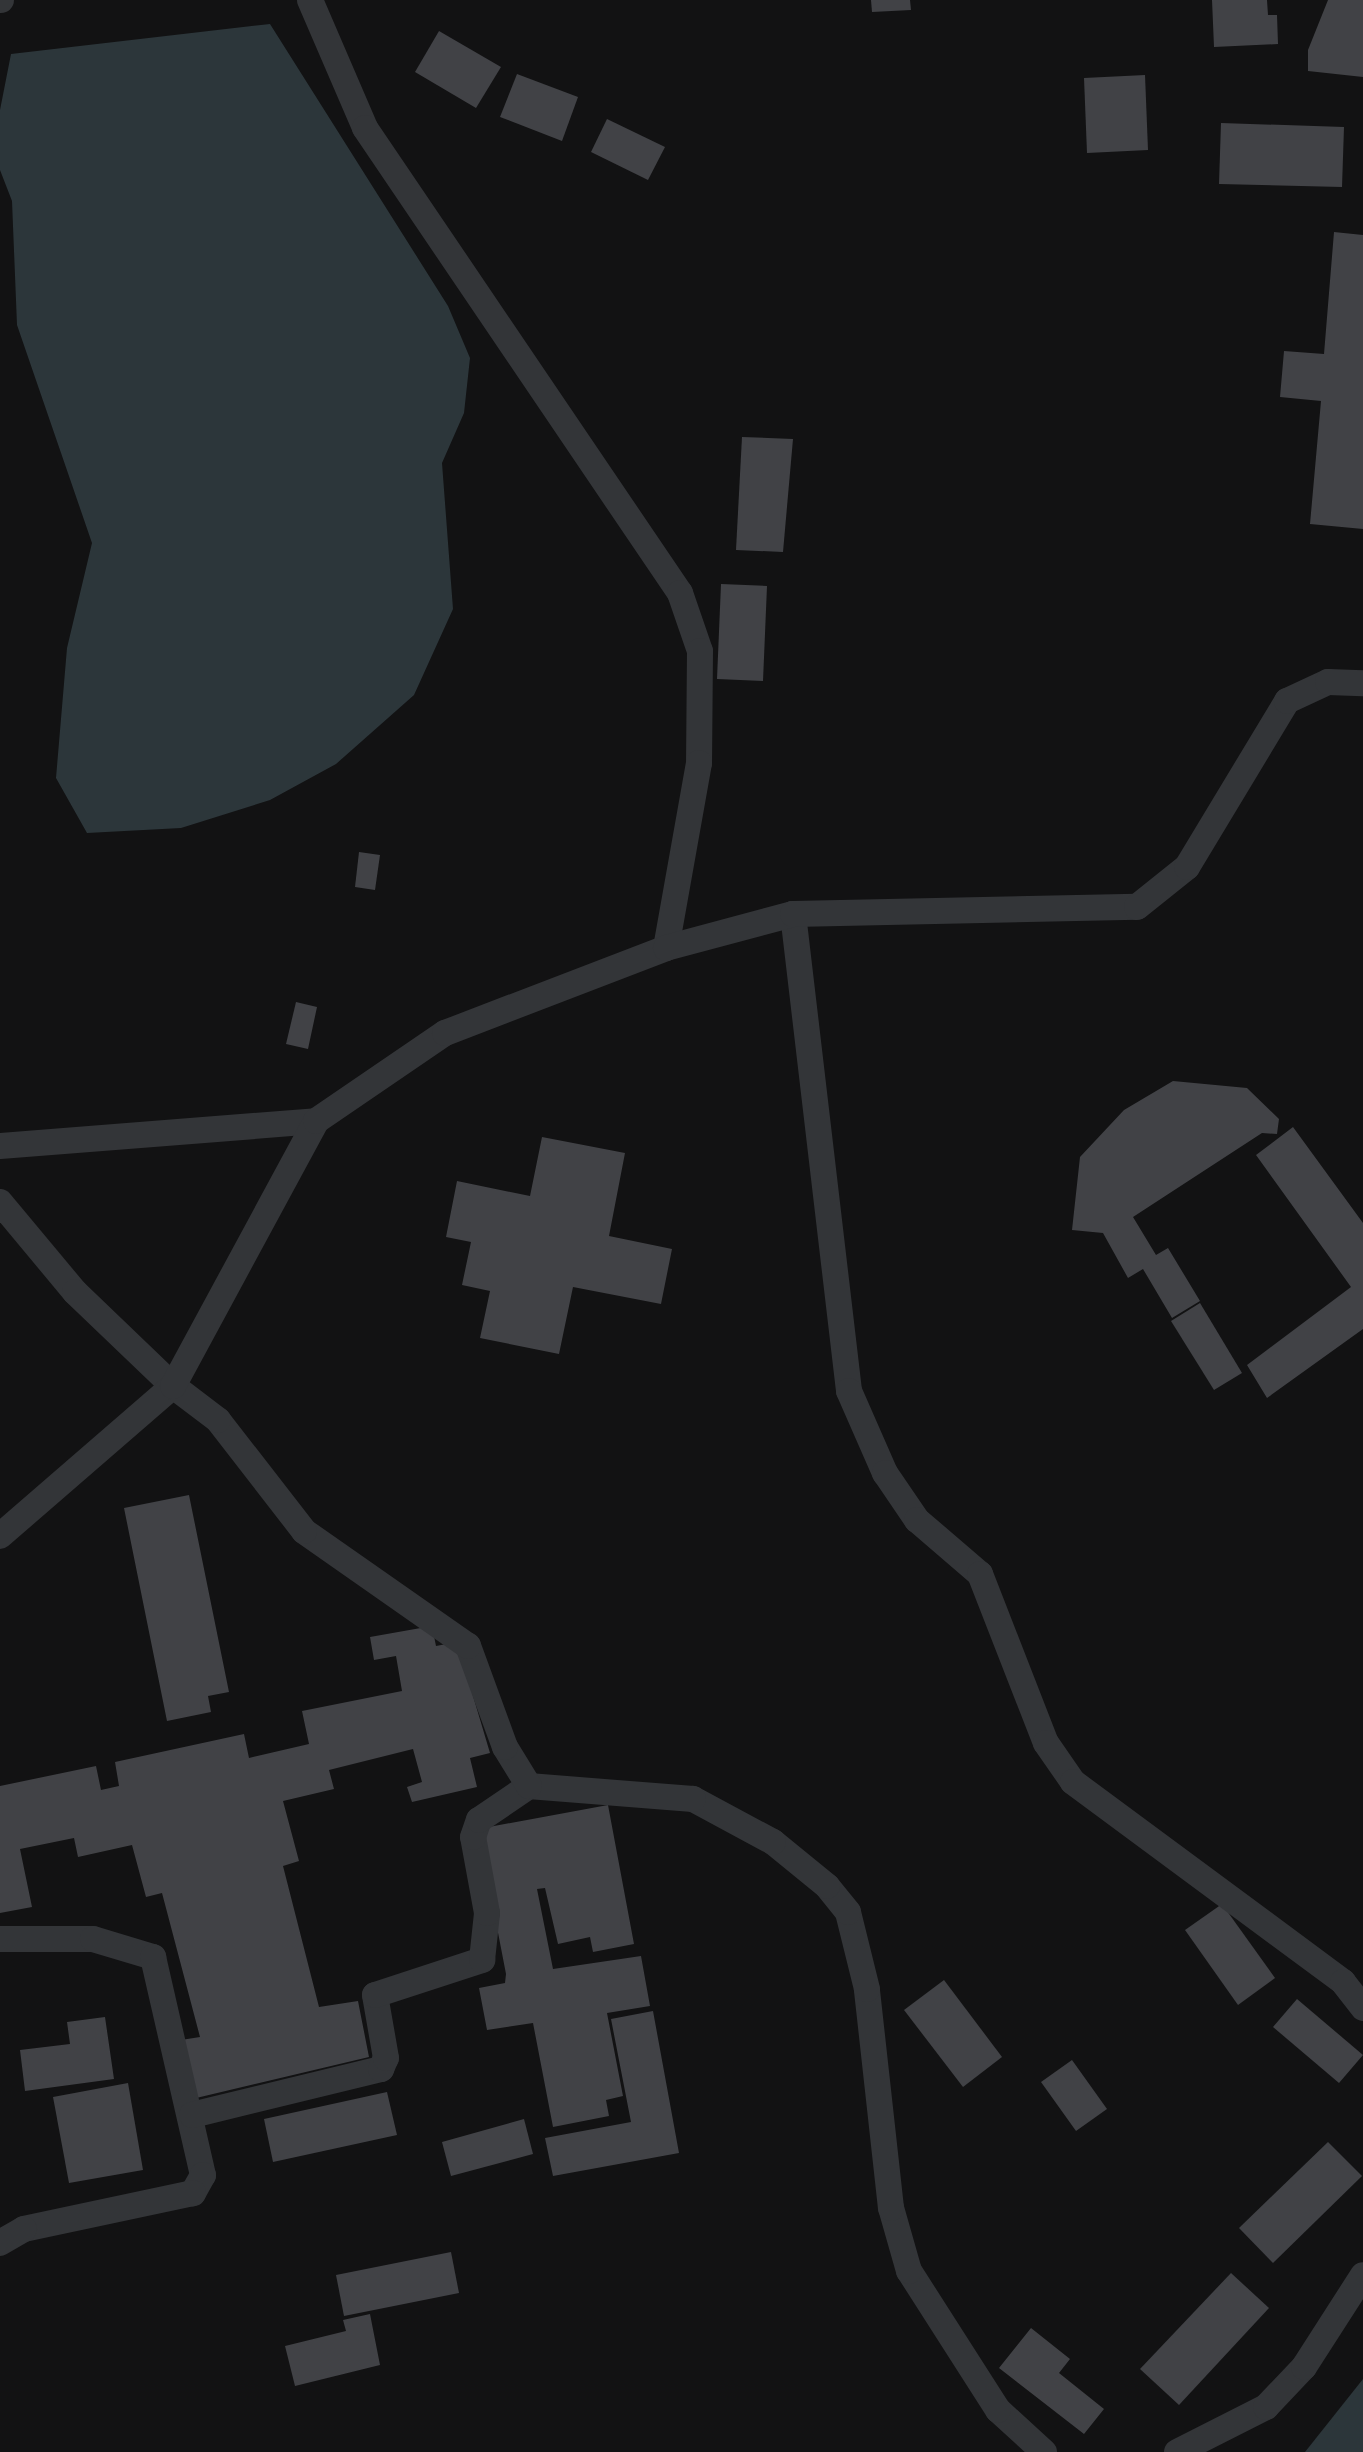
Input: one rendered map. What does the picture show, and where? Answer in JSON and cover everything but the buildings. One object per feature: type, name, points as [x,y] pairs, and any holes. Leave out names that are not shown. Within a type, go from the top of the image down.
[{"type":"street","points":[[310,0],[365,128],[680,593],[700,651],[699,763],[666,948]]},
{"type":"street","points":[[0,1536],[173,1386],[316,1121],[445,1033],[666,948],[793,914],[1137,907],[1187,867],[1287,701],[1328,682],[1363,683]]},
{"type":"street","points":[[793,914],[849,1391],[885,1473],[917,1520],[980,1574],[1046,1743],[1073,1782],[1343,1982],[1363,2008]]},
{"type":"street","points":[[0,1146],[316,1121]]},
{"type":"street","points":[[0,1202],[75,1292],[173,1386],[218,1420],[304,1531],[468,1646],[505,1747],[529,1786]]},
{"type":"street","points":[[192,2115],[381,2069],[386,2058],[375,1995],[482,1960],[487,1913],[473,1837],[479,1820],[529,1786],[693,1799],[773,1842],[834,1895],[848,1912],[867,1989],[891,2208],[909,2271],[998,2410],[1044,2452]]},
{"type":"street","points":[[0,1939],[93,1939],[153,1957],[192,2115],[203,2175],[193,2193],[24,2229],[0,2243]]},
{"type":"street","points":[[1177,2452],[1266,2407],[1304,2367],[1363,2275]]},
{"type":"shaded area","points":[[270,24],[448,306],[470,358],[464,413],[442,463],[453,609],[414,695],[336,764],[270,800],[181,828],[87,833],[56,778],[67,648],[92,543],[17,325],[12,201],[0,170],[0,110],[11,54]]},
{"type":"shaded area","points":[[1363,2379],[1363,2452],[1305,2452]]}]
